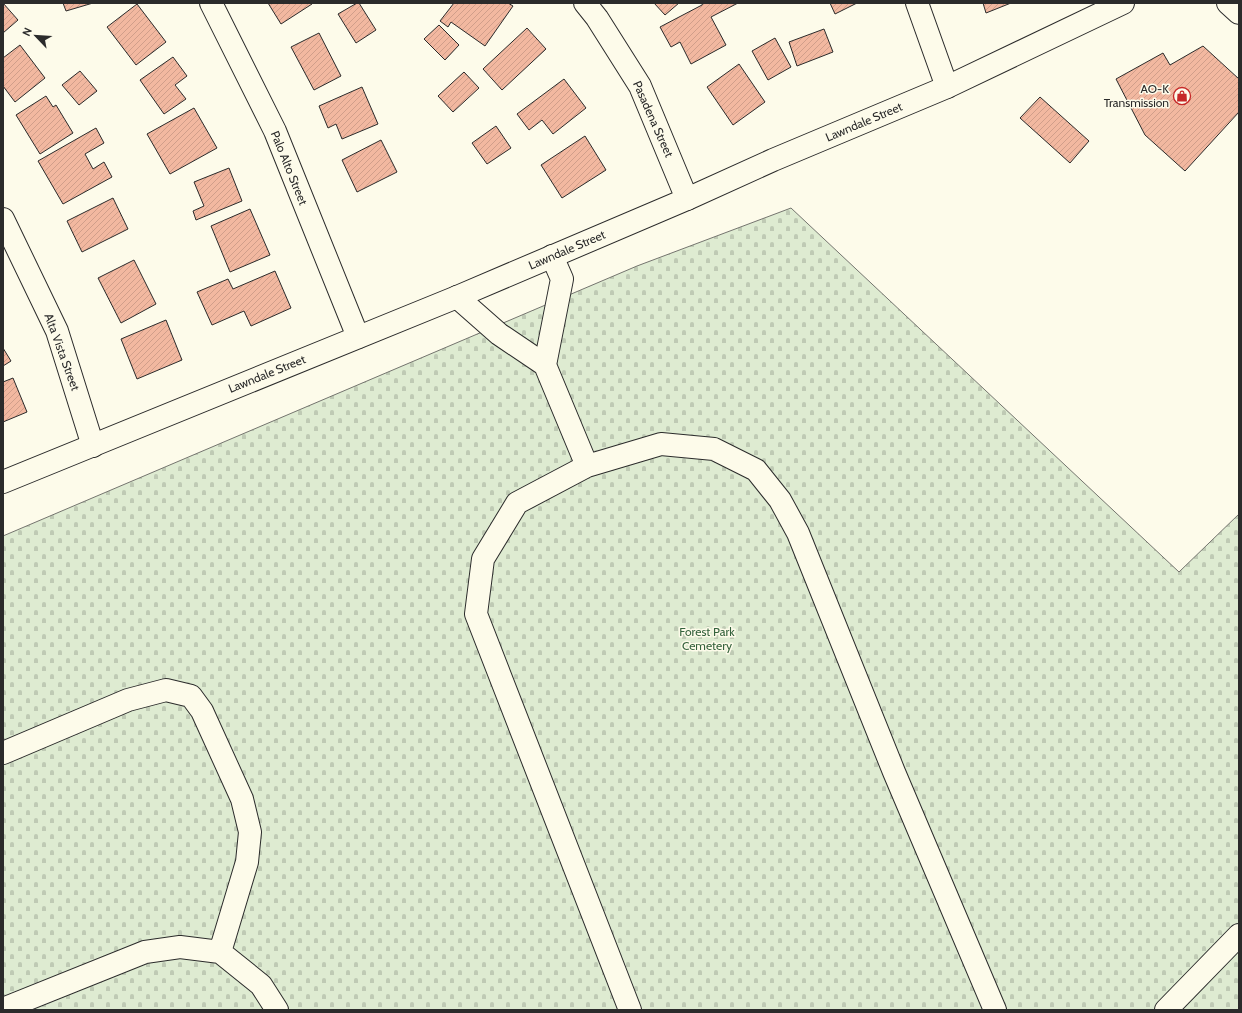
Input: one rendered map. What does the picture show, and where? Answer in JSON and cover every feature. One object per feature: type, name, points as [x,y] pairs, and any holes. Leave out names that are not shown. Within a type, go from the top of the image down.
[{"type":"main road","name":"Palo Alto Street","points":[[211,3],[275,131],[358,337]]},
{"type":"main road","name":"Pasadena Street","points":[[585,3],[597,18],[640,86],[687,199]]},
{"type":"main road","points":[[918,3],[948,87]]},
{"type":"main road","name":"Lawndale Street","points":[[3,482],[457,297],[687,199],[773,160],[948,87],[1124,3]]},
{"type":"main road","points":[[1228,3],[1239,13]]},
{"type":"main road","name":"Alta Vista Street","points":[[3,218],[57,331],[93,446]]},
{"type":"main road","points":[[545,366],[562,279],[552,256]]},
{"type":"main road","points":[[457,297],[499,334],[545,366],[587,466]]},
{"type":"main road","points":[[630,1010],[476,614],[484,559],[517,503],[587,466],[661,444],[714,449],[756,470],[780,500],[798,533],[891,764],[995,1010]]},
{"type":"main road","points":[[3,753],[128,700],[166,690],[190,696],[202,711],[242,799],[250,832],[248,862],[220,952]]},
{"type":"main road","points":[[1166,1010],[1239,935]]},
{"type":"main road","points":[[3,1009],[145,952],[180,947],[220,952],[261,985],[277,1010]]},
{"type":"green space","name":"Forest Park Cemetery","points":[[791,208],[1179,572],[1239,514],[1239,1010],[3,1010],[3,536],[637,266]]},
{"type":"building","points":[[3,3],[18,20],[3,33]]},
{"type":"building","points":[[63,3],[93,3],[66,11]]},
{"type":"building","points":[[268,3],[311,3],[312,4],[281,24]]},
{"type":"building","points":[[359,3],[376,30],[356,43],[338,14]]},
{"type":"building","points":[[454,3],[508,3],[513,6],[485,46],[451,22],[448,27],[440,21]]},
{"type":"building","points":[[654,3],[679,3],[665,15]]},
{"type":"building","points":[[703,3],[738,3],[711,17],[726,45],[691,64],[680,42],[671,47],[660,27],[702,5]]},
{"type":"building","points":[[830,3],[857,3],[835,14]]},
{"type":"building","points":[[983,3],[1011,3],[986,13]]},
{"type":"building","points":[[137,4],[166,42],[136,65],[107,27]]},
{"type":"building","points":[[439,25],[459,45],[445,60],[424,39]]},
{"type":"building","points":[[527,28],[546,49],[502,90],[483,69]]},
{"type":"building","points":[[824,29],[833,52],[797,66],[789,42]]},
{"type":"building","points":[[319,33],[341,76],[314,90],[291,47]]},
{"type":"building","points":[[775,38],[791,67],[768,80],[752,51]]},
{"type":"building","points":[[20,45],[45,78],[15,102],[3,86],[3,58]]},
{"type":"building","name":"AO-K Transmission","points":[[1203,46],[1239,79],[1239,112],[1185,171],[1145,135],[1116,79],[1163,53],[1170,65]]},
{"type":"building","points":[[173,57],[187,76],[175,85],[186,99],[164,114],[140,80]]},
{"type":"building","points":[[739,64],[765,102],[733,125],[707,87]]},
{"type":"building","points":[[80,71],[97,91],[79,105],[62,85]]},
{"type":"building","points":[[464,72],[479,88],[453,112],[438,96]]},
{"type":"building","points":[[564,79],[586,108],[553,134],[542,120],[529,130],[517,114]]},
{"type":"building","points":[[362,87],[378,124],[342,139],[336,124],[328,128],[319,106]]},
{"type":"building","points":[[46,96],[53,107],[56,105],[73,133],[40,154],[16,115]]},
{"type":"building","points":[[1040,97],[1089,141],[1070,163],[1020,118]]},
{"type":"building","points":[[194,108],[217,148],[170,174],[147,134]]},
{"type":"building","points":[[496,126],[511,148],[487,164],[472,143]]},
{"type":"building","points":[[96,128],[104,143],[85,154],[93,169],[104,162],[112,177],[63,204],[38,161]]},
{"type":"building","points":[[585,136],[606,170],[562,198],[541,165]]},
{"type":"building","points":[[381,140],[397,172],[357,192],[342,160]]},
{"type":"building","points":[[229,168],[242,201],[196,220],[193,211],[204,206],[194,182]]},
{"type":"building","points":[[113,198],[128,229],[82,252],[67,221]]},
{"type":"building","points":[[250,209],[270,255],[230,272],[211,226]]},
{"type":"building","points":[[134,260],[156,304],[121,323],[98,278]]},
{"type":"building","points":[[275,271],[291,308],[251,326],[244,311],[212,325],[197,292],[228,279],[233,289]]},
{"type":"building","points":[[166,320],[182,360],[137,379],[121,339]]},
{"type":"building","points":[[3,348],[11,361],[3,366]]},
{"type":"building","points":[[13,378],[27,412],[3,422],[3,382]]},
{"type":"place","name":"AO-K Transmission","points":[[1182,96]]}]
